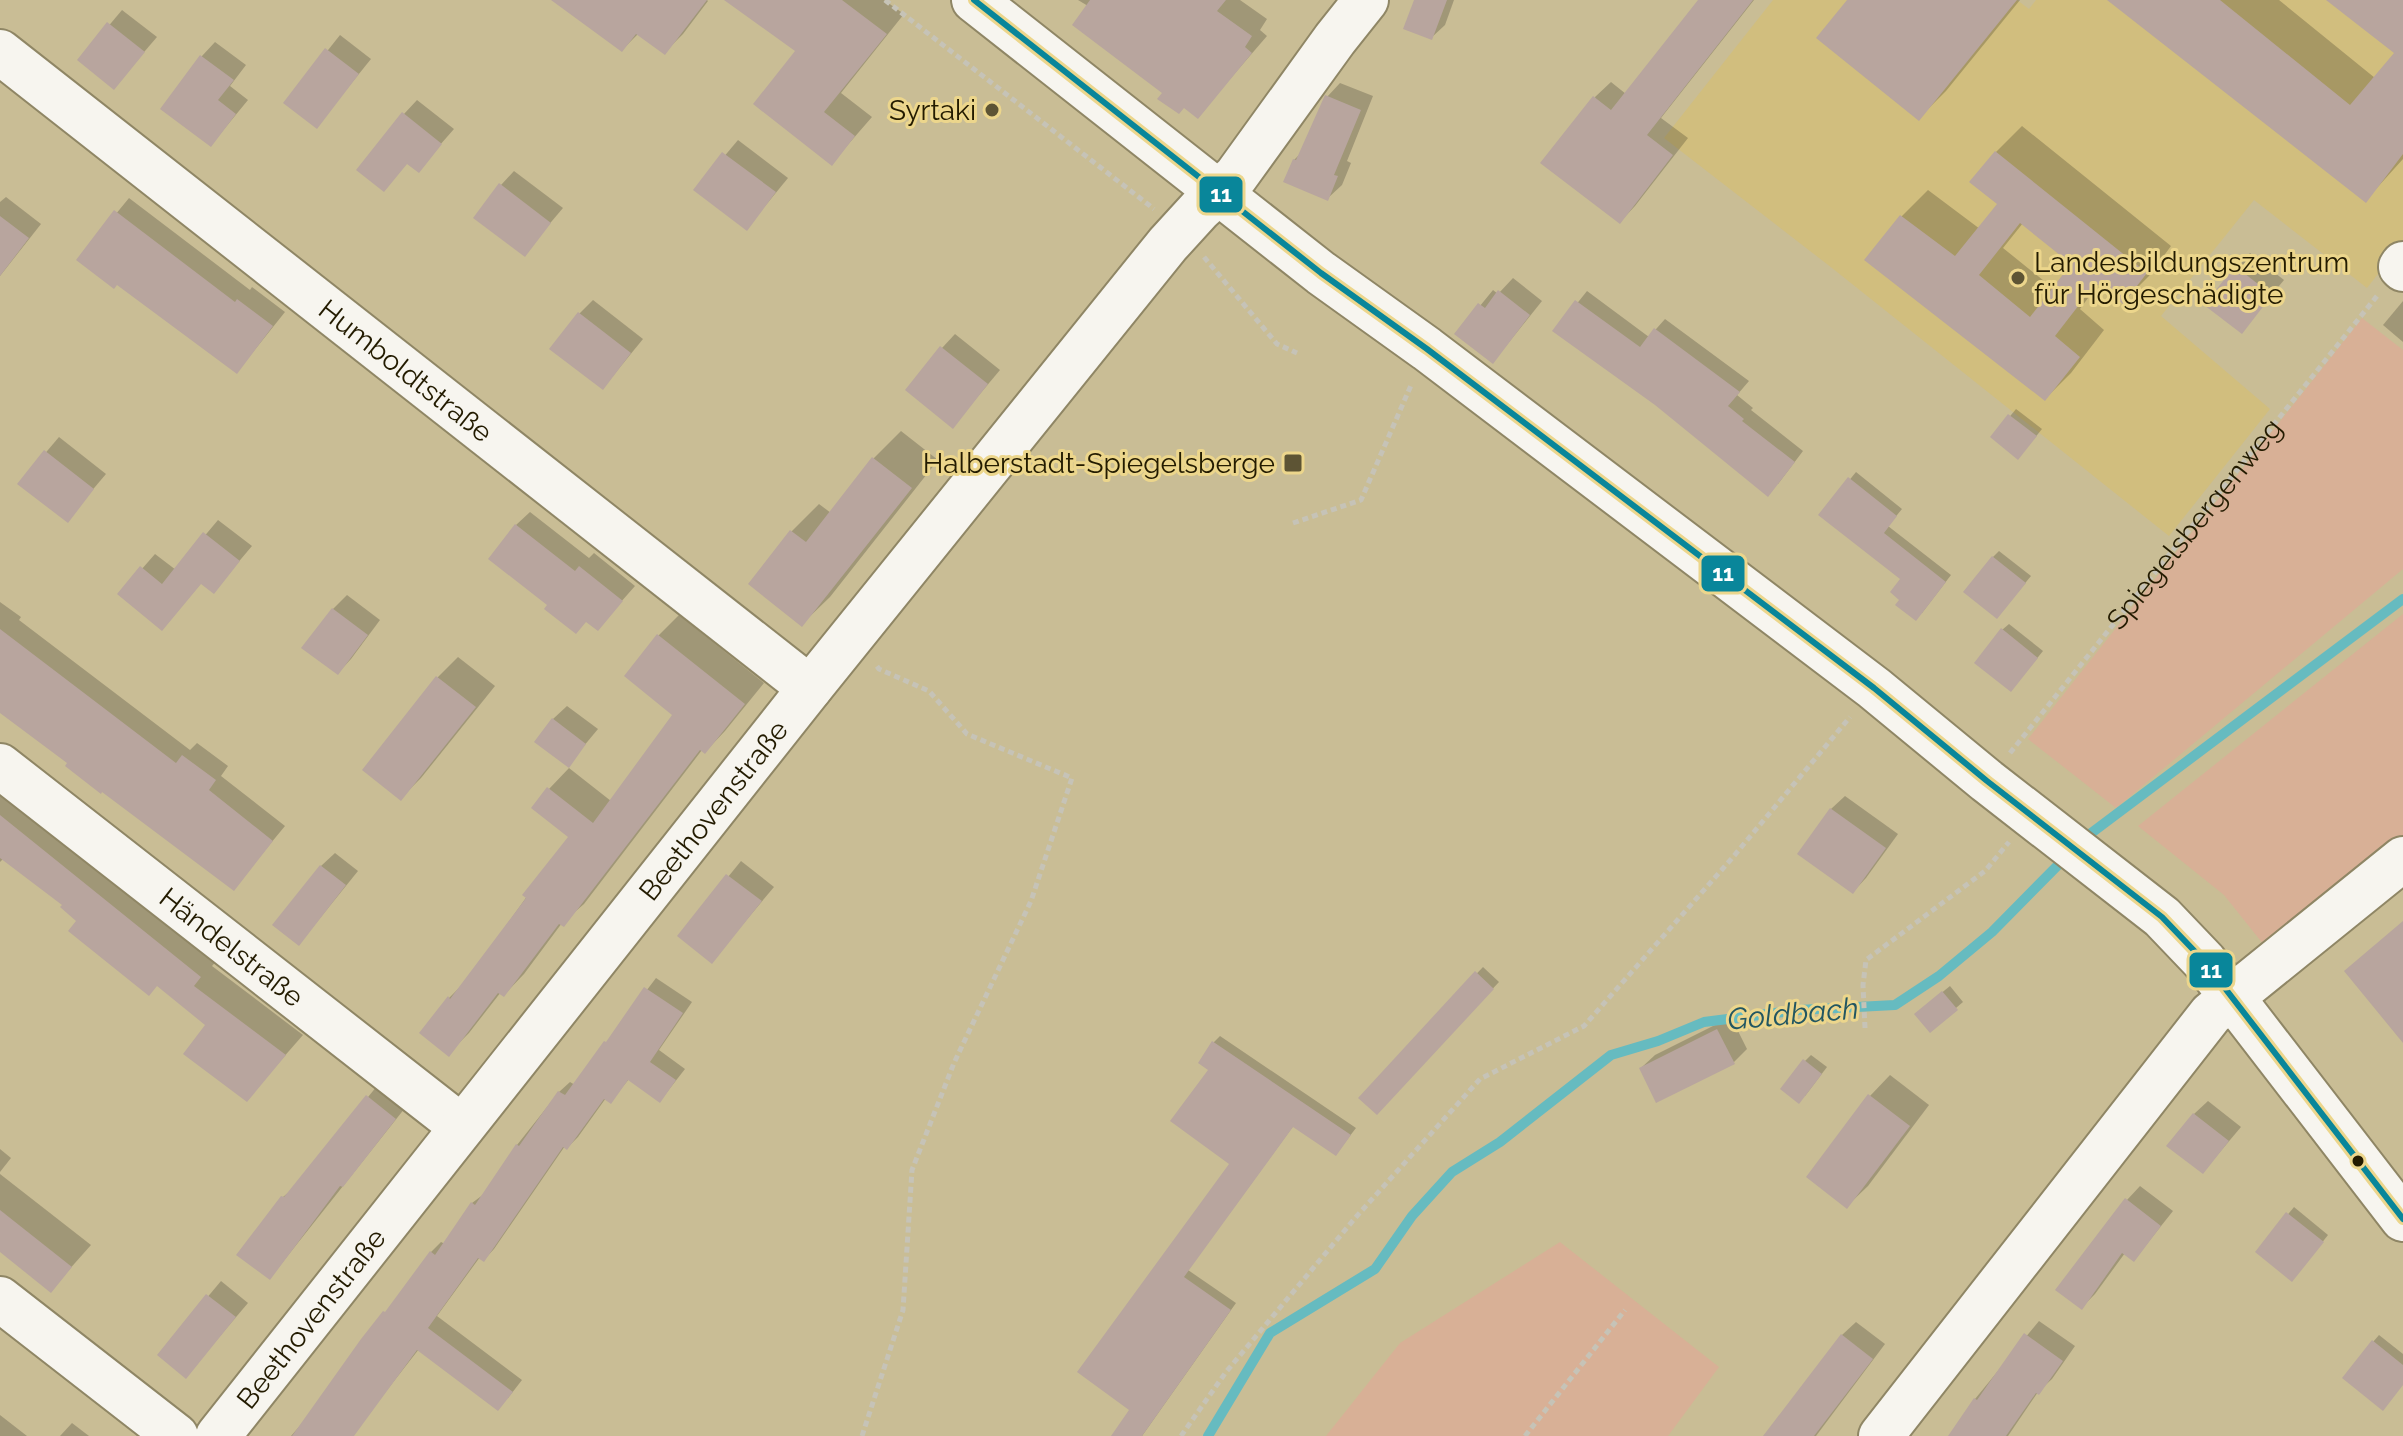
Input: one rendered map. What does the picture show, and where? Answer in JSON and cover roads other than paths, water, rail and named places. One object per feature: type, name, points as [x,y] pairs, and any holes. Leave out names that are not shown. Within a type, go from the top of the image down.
[{"type":"street","points":[[974,0],[1321,273],[1427,349],[1874,688],[1987,781],[2162,917],[2232,996],[2403,1219]]},
{"type":"street","name":"Beethovenstraße","points":[[218,1436],[853,634],[1181,230],[1243,167],[1366,0]]},
{"type":"street","name":"Humboldtstraße","points":[[0,52],[810,688]]},
{"type":"street","name":"Händelstraße","points":[[0,766],[462,1127]]},
{"type":"street","points":[[1881,1436],[2211,1014],[2403,859]]},
{"type":"street","points":[[0,1299],[176,1436]]},
{"type":"waterway","name":"Goldbach","points":[[2082,840],[2403,599]]},
{"type":"waterway","name":"Goldbach","points":[[1208,1436],[1270,1333],[1375,1269],[1412,1216],[1452,1172],[1500,1142],[1611,1055],[1658,1041],[1704,1022],[1799,1010],[1895,1005],[1939,976],[1992,932],[2068,855]]},
{"type":"place","name":"Syrtaki","points":[[992,110]]},
{"type":"place","name":"Landesbildungszentrum für Hörgeschädigte","points":[[2018,278]]},
{"type":"place","name":"Halberstadt-Spiegelsberge","points":[[1293,463]]}]
